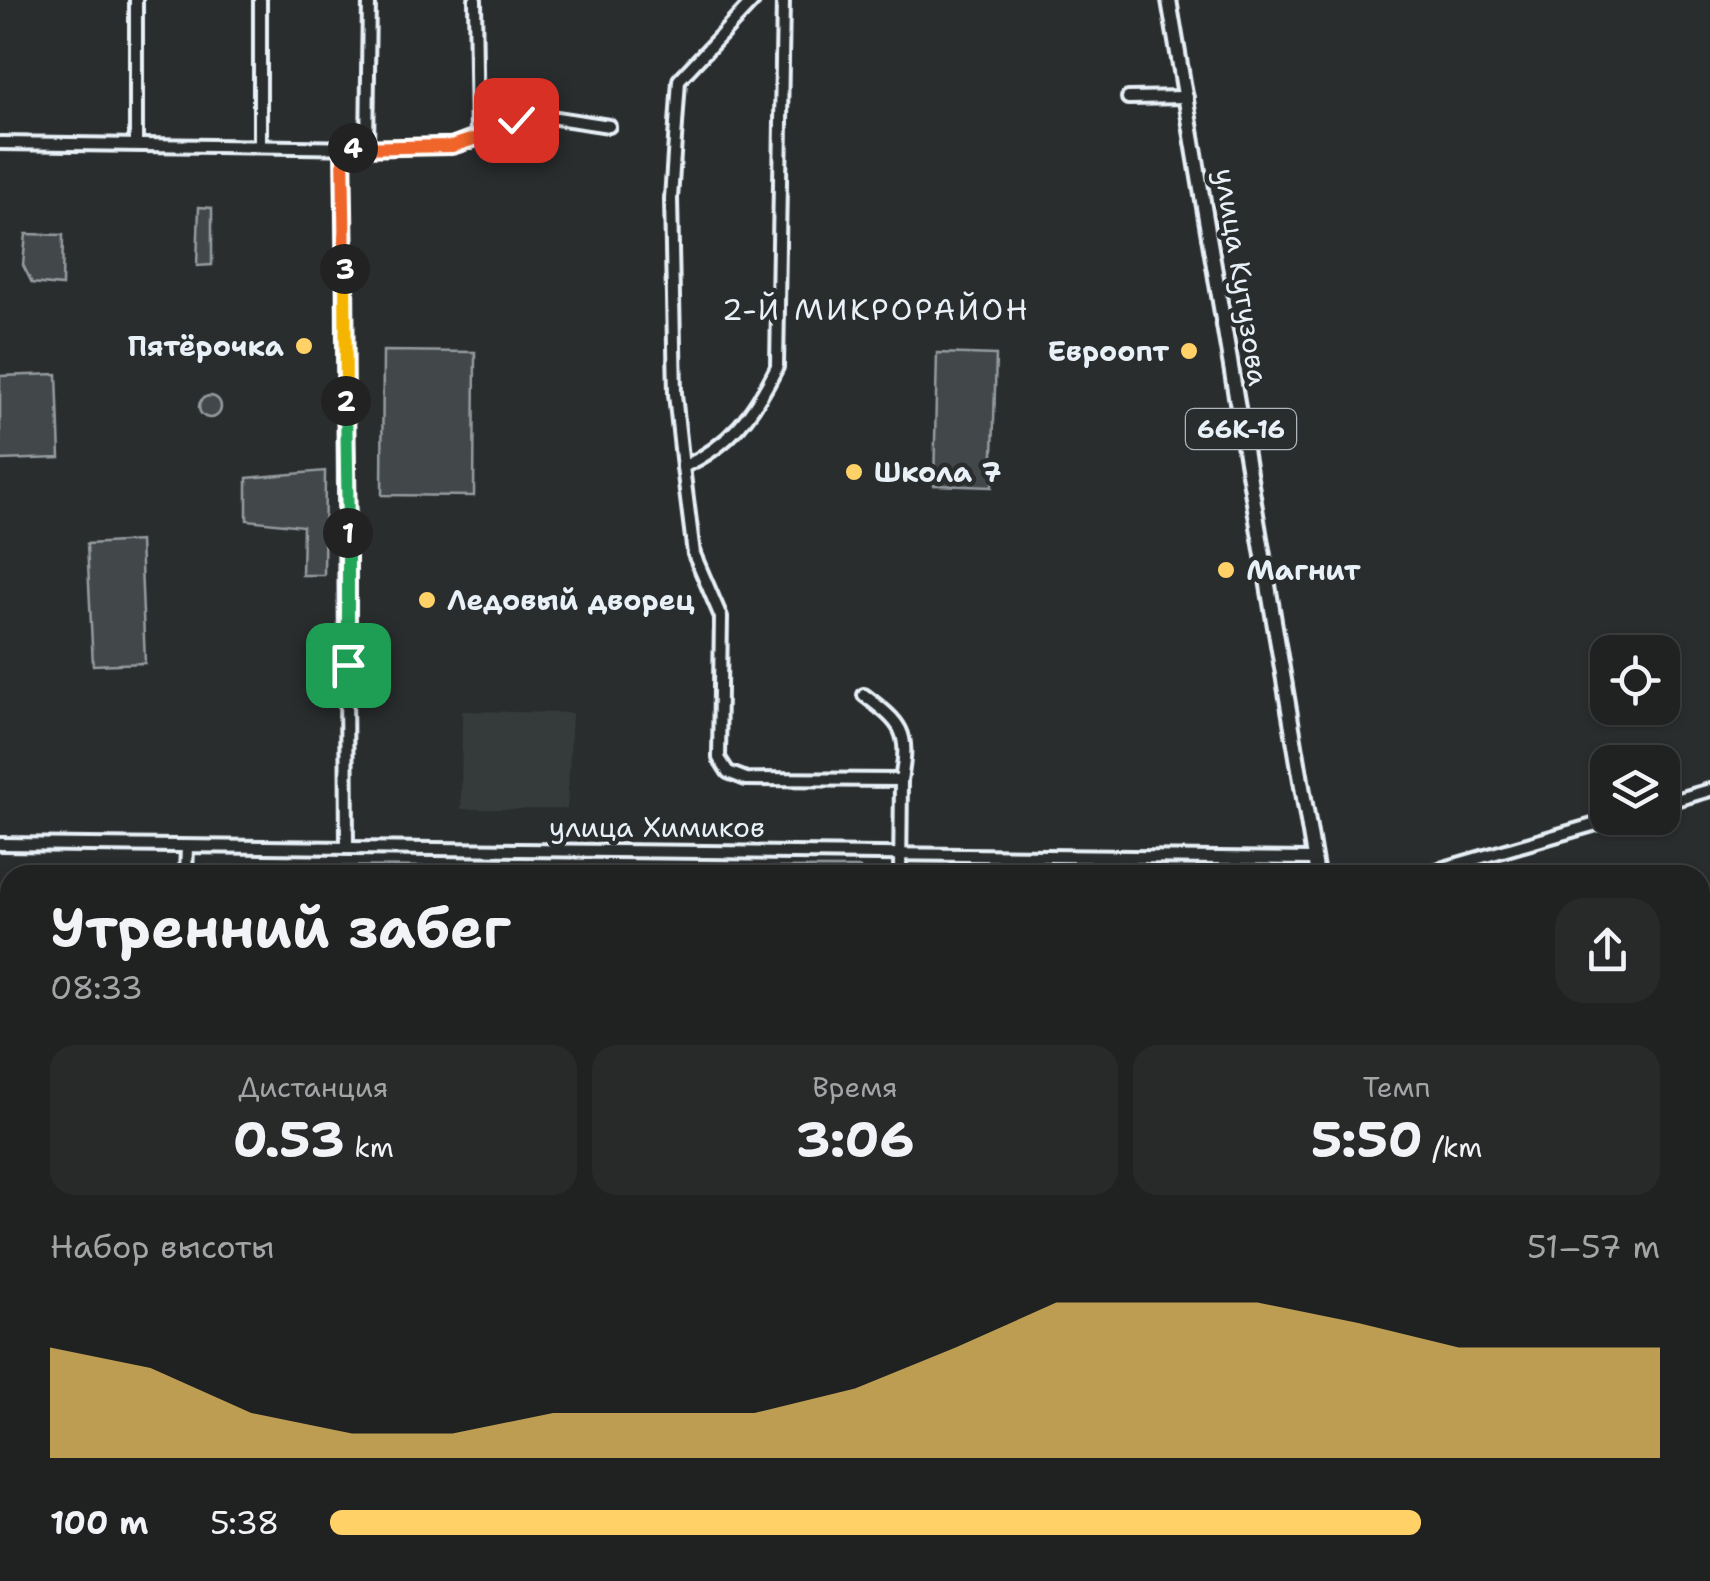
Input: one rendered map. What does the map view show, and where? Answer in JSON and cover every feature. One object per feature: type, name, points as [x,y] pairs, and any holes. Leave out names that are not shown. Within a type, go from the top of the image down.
[{"type":"main road","name":"улица Кутузова","points":[[1169,0],[1314,859]]},
{"type":"main road","name":"66К-16","points":[[1314,859],[1315,865]]},
{"type":"street","points":[[136,0],[136,142]]},
{"type":"street","points":[[260,0],[260,144]]},
{"type":"street","points":[[368,148],[369,0]]},
{"type":"street","points":[[476,0],[477,138]]},
{"type":"street","points":[[754,0],[679,80],[671,199],[675,394],[683,467],[694,554],[721,617],[719,758],[728,772],[746,779],[901,780]]},
{"type":"street","points":[[683,467],[701,459],[752,416],[777,367],[783,0]]},
{"type":"street","points":[[1128,98],[1187,97]]},
{"type":"street","points":[[0,142],[452,146],[516,120],[550,117],[609,126]]},
{"type":"street","points":[[343,147],[347,848]]},
{"type":"street","points":[[864,695],[893,717],[905,736],[900,865]]},
{"type":"street","points":[[1680,799],[1710,790]]},
{"type":"street","points":[[1455,865],[1590,826]]},
{"type":"street","name":"улица Химиков","points":[[0,844],[900,851],[1314,859]]},
{"type":"street","points":[[186,865],[187,847]]},
{"type":"shaded area","points":[[199,207],[212,208],[212,265],[197,266]]},
{"type":"shaded area","points":[[26,234],[63,235],[62,286],[32,283],[23,265]]},
{"type":"shaded area","points":[[383,351],[475,352],[474,496],[382,495]]},
{"type":"shaded area","points":[[937,353],[996,355],[992,487],[934,485]]},
{"type":"shaded area","points":[[57,374],[60,458],[0,460],[0,376]]},
{"type":"shaded area","points":[[210,396],[218,399],[218,415],[210,418],[202,415],[199,407],[202,399]]},
{"type":"shaded area","points":[[325,471],[324,575],[302,575],[303,526],[247,520],[247,478]]},
{"type":"shaded area","points":[[140,541],[145,663],[93,665],[87,544]]},
{"type":"shaded area","points":[[462,711],[572,713],[567,809],[461,809]]},
{"type":"place","name":"Пятёрочка","points":[[304,346]]},
{"type":"place","name":"Евроопт","points":[[1189,351]]},
{"type":"place","name":"Школа 7","points":[[854,472]]},
{"type":"place","name":"Магнит","points":[[1226,570]]},
{"type":"place","name":"Ледовый дворец","points":[[427,600]]},
{"type":"district","name":"2-Й МИКРОРАЙОН","points":[[876,310]]},
{"type":"route","points":[[348,665],[343,147],[452,146],[516,120]]}]
